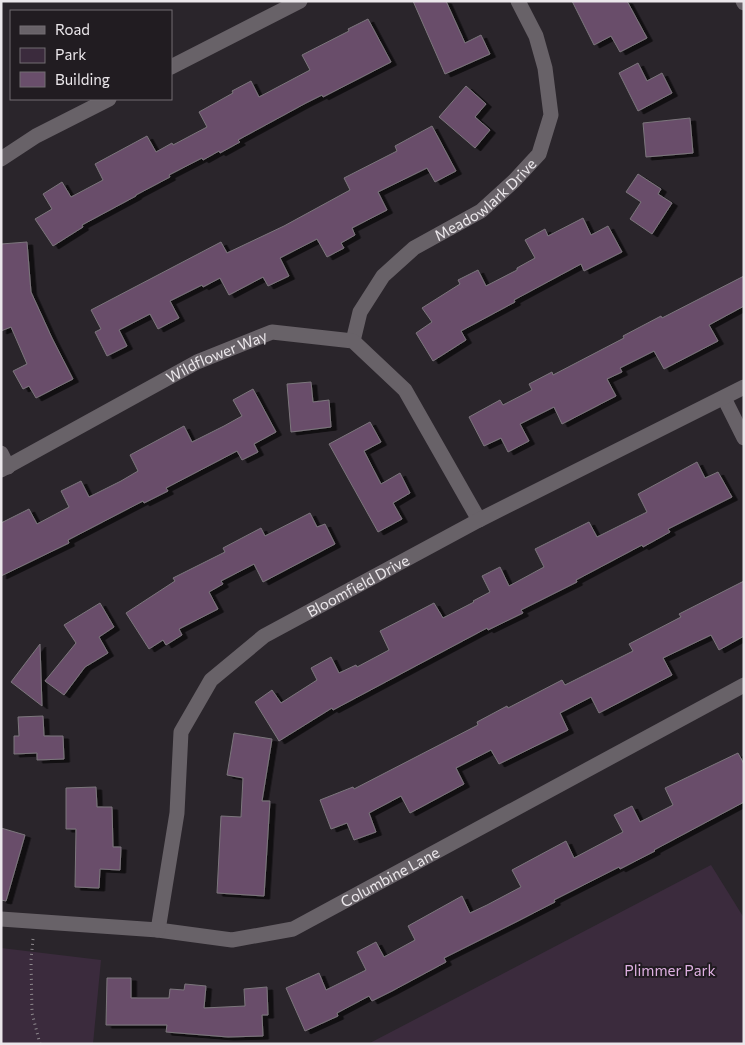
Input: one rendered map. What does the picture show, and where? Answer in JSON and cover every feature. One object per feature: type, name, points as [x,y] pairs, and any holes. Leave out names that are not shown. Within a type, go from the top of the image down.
[{"type":"street","points":[[172,66],[300,1]]},
{"type":"street","name":"Meadowlark Drive","points":[[353,341],[360,312],[383,276],[414,248],[482,211],[514,182],[539,154],[551,114],[545,68],[536,36],[518,1]]},
{"type":"street","points":[[1,159],[36,136],[107,100]]},
{"type":"street","name":"Wildflower Way","points":[[4,463],[198,362],[272,332],[353,341]]},
{"type":"street","points":[[353,341],[405,390],[479,520]]},
{"type":"street","name":"Bloomfield Drive","points":[[158,930],[177,813],[181,732],[211,680],[264,636],[479,520],[744,387]]},
{"type":"street","points":[[724,398],[744,438]]},
{"type":"street","name":"Columbine Lane","points":[[1,919],[158,930],[232,940],[293,929],[744,685]]},
{"type":"path","points":[[32,921],[32,1012],[40,1044]]},
{"type":"green space","name":"Plimmer Park","points":[[711,865],[744,918],[744,1044],[368,1044]]},
{"type":"green space","points":[[1,948],[101,960],[93,1044],[1,1044]]},
{"type":"building","points":[[413,1],[446,1],[465,43],[481,35],[490,54],[445,74]]},
{"type":"building","points":[[572,1],[627,1],[647,38],[620,52],[611,36],[594,45]]},
{"type":"building","points":[[368,19],[391,62],[323,97],[322,95],[306,103],[238,140],[240,142],[220,153],[219,151],[203,160],[202,158],[169,175],[170,177],[82,225],[83,227],[53,246],[35,219],[52,209],[43,194],[62,182],[71,197],[103,180],[95,164],[147,136],[156,152],[207,127],[199,112],[251,81],[259,97],[310,70],[302,55]]},
{"type":"building","points":[[638,63],[647,81],[662,73],[672,93],[638,111],[619,73]]},
{"type":"building","points":[[466,86],[486,104],[475,117],[490,130],[475,148],[439,117]]},
{"type":"building","points":[[690,118],[693,153],[646,157],[643,123]]},
{"type":"building","points":[[432,126],[456,171],[435,182],[427,168],[378,192],[387,210],[352,228],[355,235],[341,243],[344,248],[327,257],[317,239],[280,258],[289,276],[268,286],[263,277],[229,295],[220,278],[170,301],[179,318],[158,329],[150,314],[119,330],[127,346],[107,356],[95,332],[101,329],[91,310],[221,242],[227,253],[284,226],[350,190],[344,178],[397,151],[395,146]]},
{"type":"building","points":[[638,174],[661,189],[658,194],[672,203],[652,234],[630,219],[641,202],[626,192]]},
{"type":"building","points":[[583,218],[591,235],[608,226],[622,252],[584,271],[581,264],[514,300],[515,302],[461,331],[466,340],[433,361],[416,333],[432,322],[422,308],[460,284],[458,280],[478,270],[486,286],[517,270],[517,268],[535,258],[525,240],[545,229],[548,236]]},
{"type":"building","points":[[27,242],[31,292],[73,379],[36,398],[29,386],[23,389],[13,371],[27,364],[11,327],[1,331],[1,244]]},
{"type":"building","points":[[744,276],[744,306],[709,325],[718,341],[664,369],[654,351],[620,368],[622,372],[607,379],[616,396],[562,424],[554,407],[520,424],[529,441],[508,452],[501,438],[484,446],[469,417],[500,400],[503,405],[532,390],[529,384],[552,372],[553,375],[624,338],[623,336],[661,316],[662,318]]},
{"type":"building","points":[[311,382],[313,402],[329,400],[331,427],[291,432],[287,384]]},
{"type":"building","points":[[253,389],[276,432],[254,444],[258,452],[242,460],[237,451],[166,488],[168,491],[144,503],[143,501],[68,540],[69,543],[1,576],[1,523],[29,509],[37,524],[69,507],[61,491],[81,481],[89,497],[121,481],[138,471],[130,455],[184,426],[192,442],[224,426],[242,416],[233,400]]},
{"type":"building","points":[[370,422],[381,442],[364,451],[381,484],[400,473],[410,493],[393,503],[402,519],[378,532],[329,444]]},
{"type":"building","points":[[697,462],[705,478],[718,472],[732,497],[668,529],[670,532],[643,547],[642,545],[576,580],[577,582],[521,610],[523,613],[488,630],[487,628],[333,710],[332,708],[279,741],[255,702],[272,690],[281,703],[317,680],[311,668],[331,657],[339,673],[356,665],[357,667],[389,650],[380,631],[434,603],[443,618],[474,602],[490,592],[482,576],[500,567],[509,586],[544,567],[535,549],[589,522],[597,537],[647,512],[638,494]]},
{"type":"building","points":[[310,513],[317,527],[325,524],[335,544],[263,582],[254,564],[221,581],[223,584],[209,592],[218,609],[179,629],[182,635],[166,645],[163,640],[149,649],[126,613],[175,581],[173,578],[225,552],[223,548],[261,528],[265,536]]},
{"type":"building","points":[[744,581],[744,636],[719,650],[711,635],[663,658],[672,675],[599,713],[591,697],[560,713],[568,730],[499,764],[491,750],[456,768],[464,784],[410,813],[401,796],[369,813],[376,832],[354,840],[347,823],[331,829],[320,800],[353,787],[354,789],[478,725],[477,722],[507,706],[508,708],[562,680],[565,685],[633,651],[629,644],[681,617],[679,614]]},
{"type":"building","points":[[100,603],[114,627],[99,637],[108,653],[85,667],[64,695],[45,681],[76,643],[64,625]]},
{"type":"building","points":[[40,644],[42,706],[11,682]]},
{"type":"building","points":[[43,716],[44,736],[63,736],[64,759],[37,760],[37,753],[14,754],[14,736],[19,736],[18,717]]},
{"type":"building","points":[[234,733],[272,739],[262,801],[270,801],[264,896],[217,893],[221,816],[241,817],[243,778],[227,775]]},
{"type":"building","points":[[738,753],[744,764],[744,802],[655,851],[620,869],[619,867],[554,900],[555,902],[444,958],[446,962],[392,991],[372,1001],[369,996],[337,1013],[338,1016],[305,1031],[286,988],[319,973],[326,990],[366,970],[357,952],[376,942],[384,957],[415,940],[408,926],[462,896],[470,913],[487,905],[521,887],[512,870],[566,841],[574,858],[623,832],[614,815],[632,806],[640,822],[673,805],[665,788]]},
{"type":"building","points":[[96,787],[97,807],[112,807],[113,847],[121,847],[120,870],[100,869],[99,888],[75,887],[76,829],[66,829],[66,788]]},
{"type":"building","points":[[1,828],[25,835],[6,901],[1,900]]},
{"type":"building","points":[[107,978],[131,978],[131,998],[169,998],[170,989],[184,990],[185,984],[206,986],[204,1008],[245,1006],[244,989],[267,987],[268,1015],[262,1015],[263,1036],[228,1037],[166,1032],[167,1025],[106,1025]]}]
